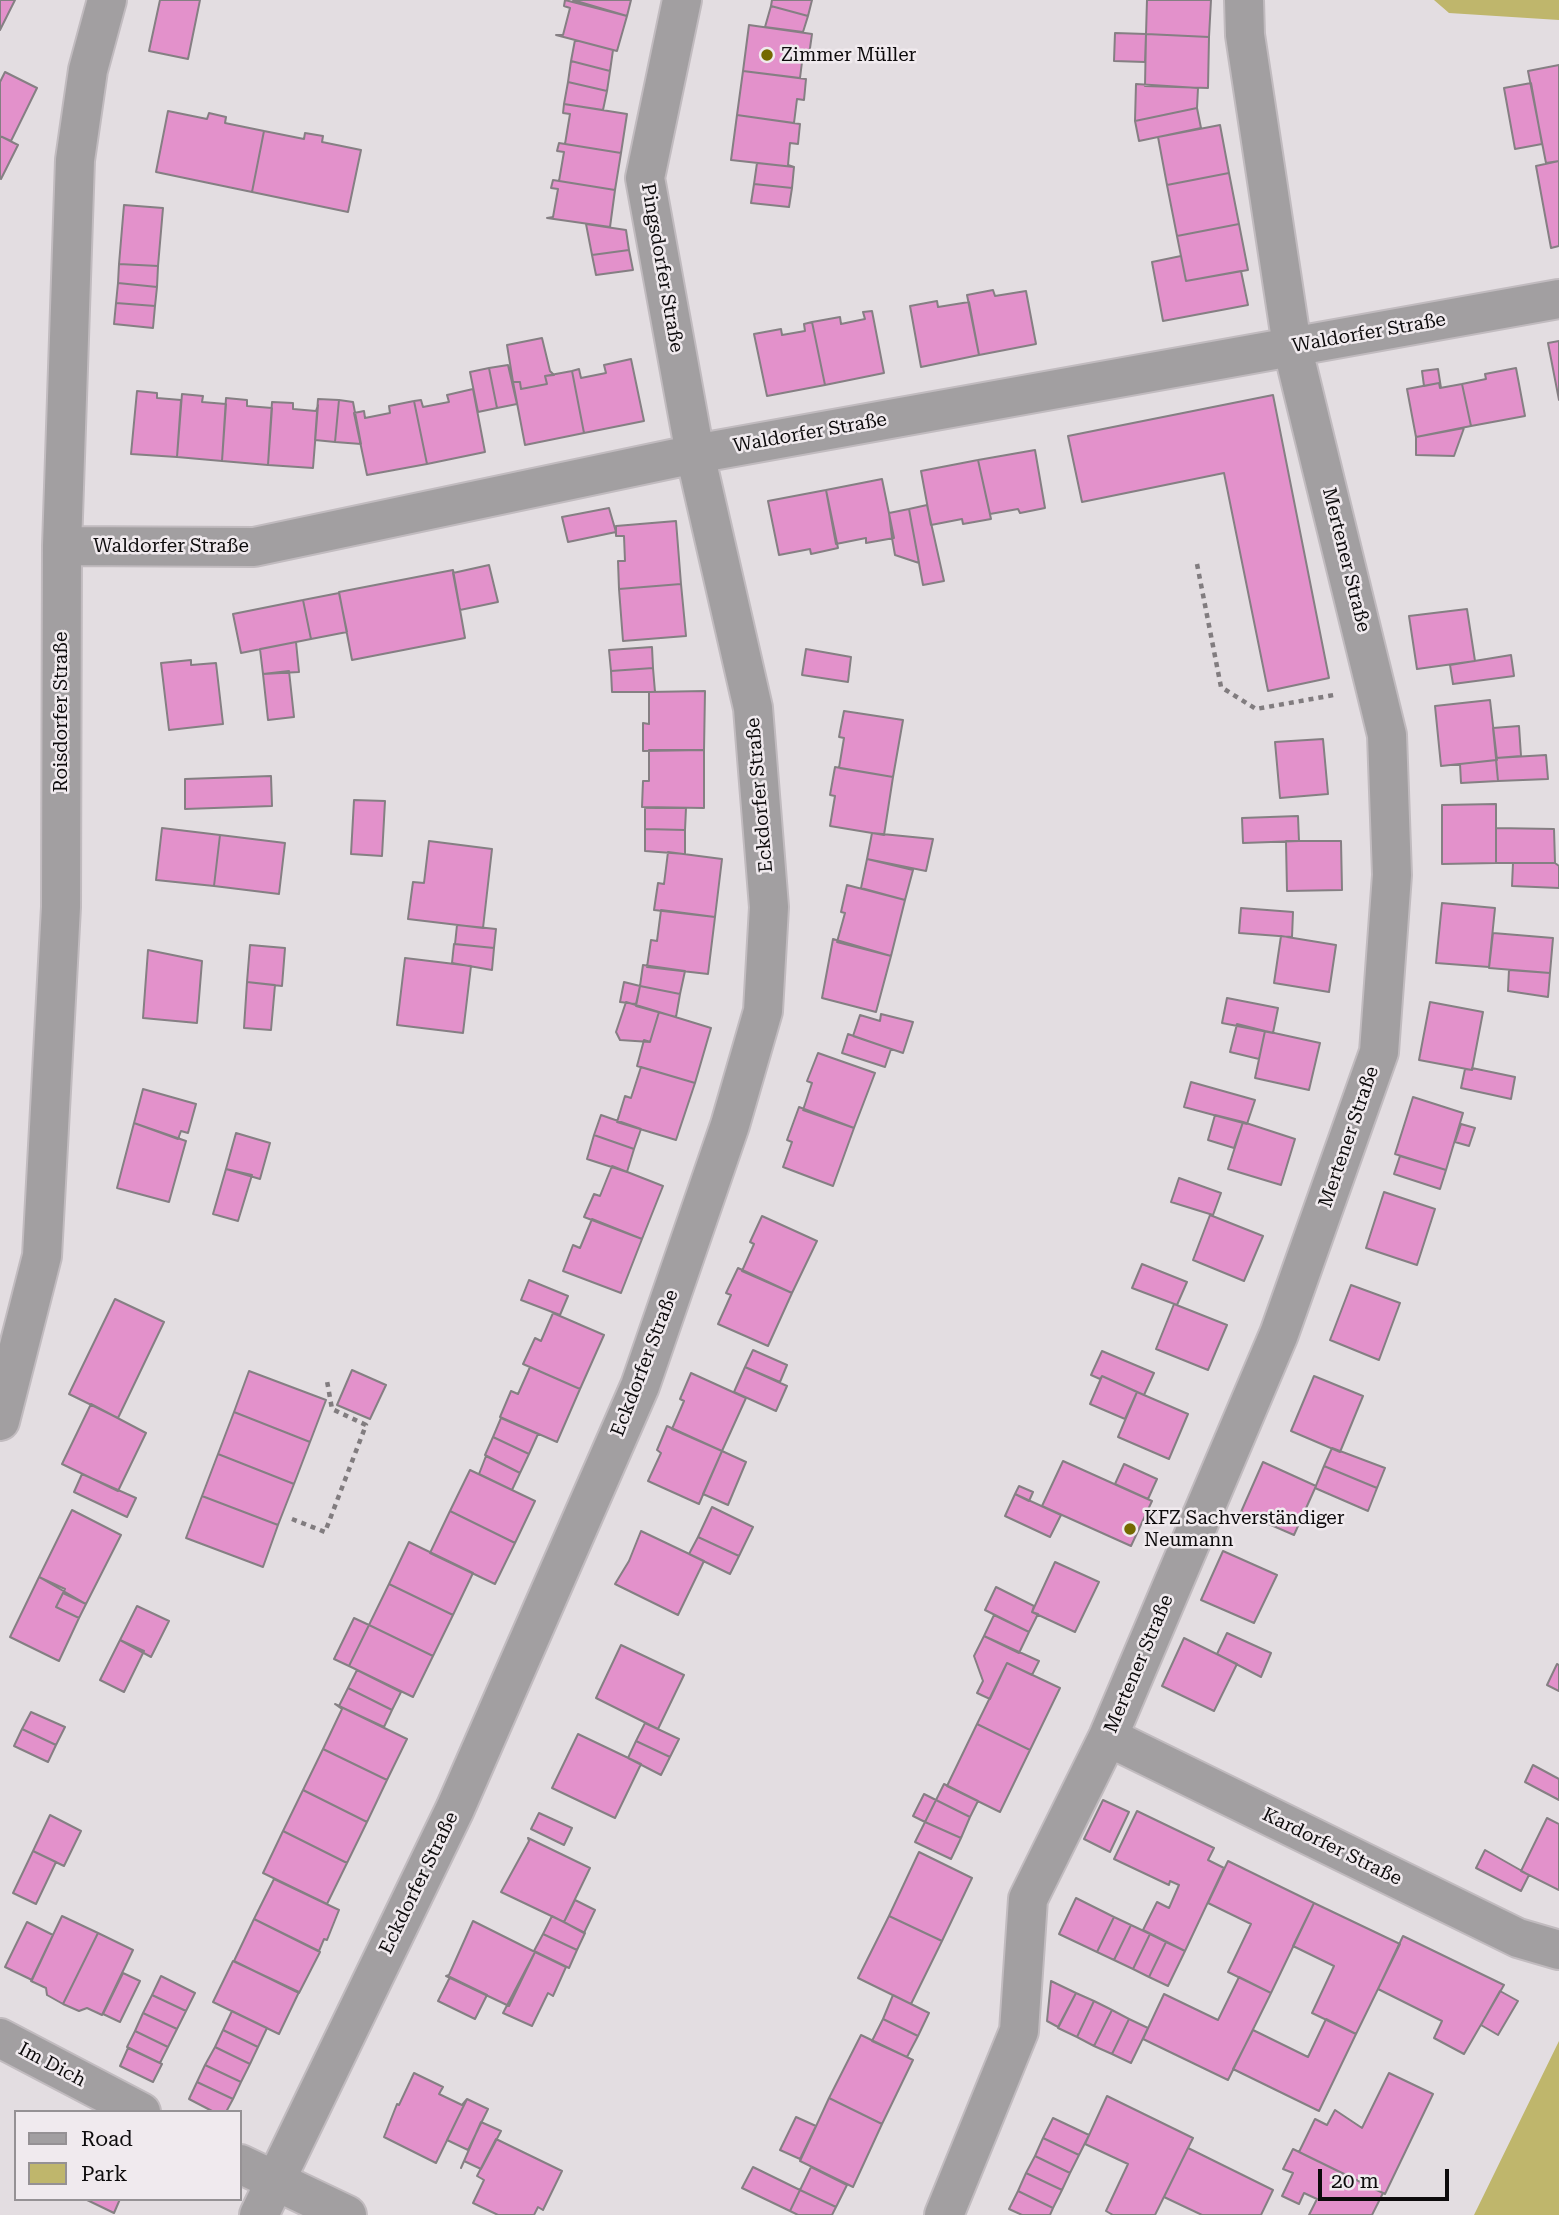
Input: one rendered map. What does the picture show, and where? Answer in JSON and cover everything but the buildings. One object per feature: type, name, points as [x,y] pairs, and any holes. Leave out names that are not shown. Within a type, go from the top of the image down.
[{"type":"street","name":"Roisdorfer Straße","points":[[0,1422],[42,1256],[61,907],[62,546],[75,160],[88,70],[107,0]]},
{"type":"street","name":"Pingsdorfer Straße","points":[[682,0],[645,178],[695,454]]},
{"type":"street","name":"Mertener Straße","points":[[944,2215],[1019,2031],[1028,1899],[1108,1737],[1279,1334],[1379,1052],[1392,875],[1387,735],[1292,346],[1245,35],[1244,0]]},
{"type":"street","name":"Waldorfer Straße","points":[[62,546],[254,547],[695,454],[1559,299]]},
{"type":"street","name":"Eckdorfer Straße","points":[[267,2199],[455,1809],[640,1386],[730,1125],[763,1011],[769,907],[753,708],[695,454]]},
{"type":"street","name":"Kardorfer Straße","points":[[1108,1737],[1518,1938],[1559,1950]]},
{"type":"street","name":"Im Dich","points":[[0,2038],[137,2110]]},
{"type":"street","points":[[242,2167],[267,2199],[347,2215]]},
{"type":"path","points":[[1197,564],[1221,687],[1256,709],[1376,687]]},
{"type":"path","points":[[292,1519],[325,1532],[366,1426],[332,1409],[327,1381]]},
{"type":"green space","points":[[1434,0],[1559,0],[1559,20],[1449,13]]},
{"type":"green space","points":[[1559,2041],[1559,2215],[1474,2215]]},
{"type":"place","name":"Zimmer Müller","points":[[767,55]]},
{"type":"place","name":"KFZ Sachverständiger Neumann","points":[[1130,1529]]}]
